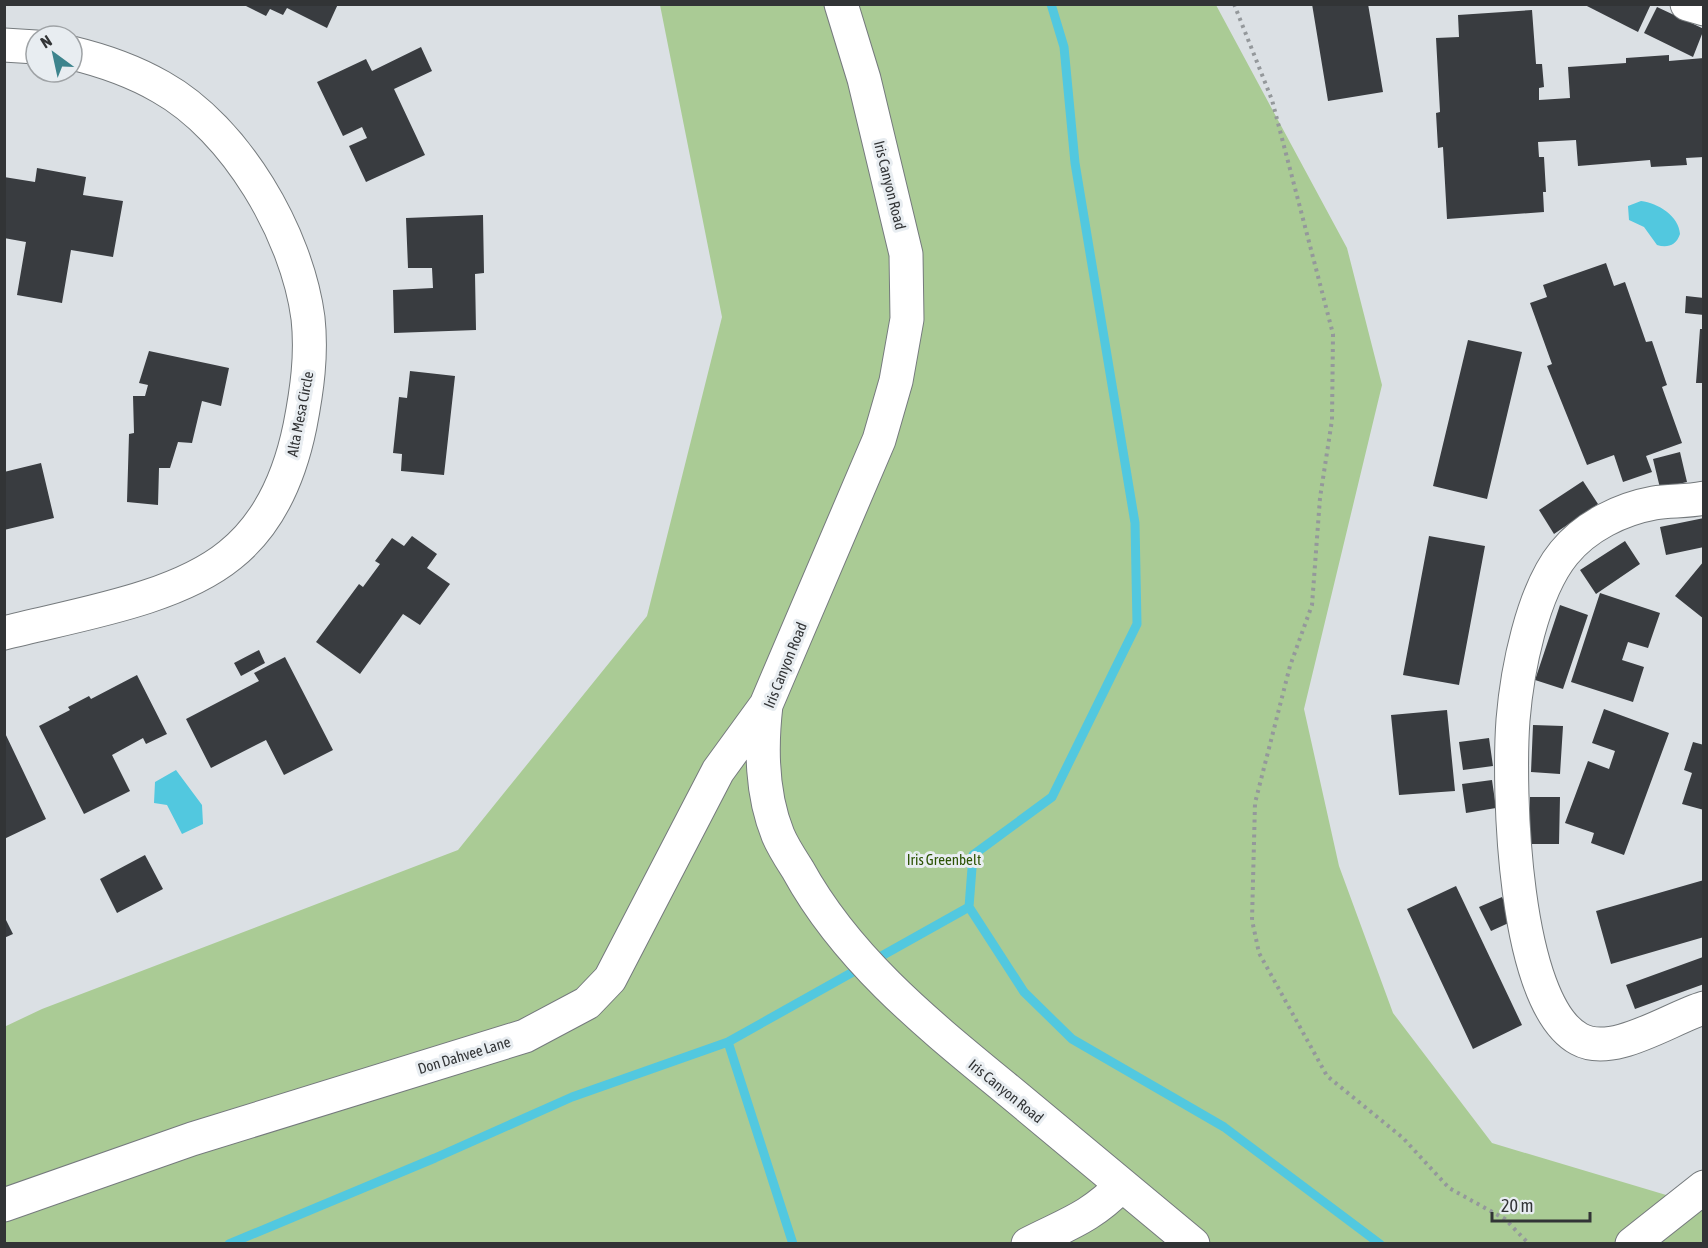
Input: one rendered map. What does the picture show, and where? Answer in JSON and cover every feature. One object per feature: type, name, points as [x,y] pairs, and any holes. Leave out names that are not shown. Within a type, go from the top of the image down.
[{"type":"street","name":"Iris Canyon Road","points":[[841,4],[864,80],[906,254],[907,319],[896,381],[879,440],[766,705],[762,743],[765,786],[778,835],[810,892],[846,942],[962,1055],[1193,1244]]},
{"type":"street","points":[[1687,4],[1704,9]]},
{"type":"street","points":[[4,45],[24,46]]},
{"type":"street","name":"Alta Mesa Circle","points":[[4,633],[173,589],[206,572],[231,554],[259,525],[283,484],[296,445],[306,396],[310,358],[308,317],[302,289],[271,208],[249,172],[223,138],[197,113],[162,87],[84,58]]},
{"type":"street","points":[[1704,498],[1655,503],[1623,512],[1590,529],[1563,553],[1544,590],[1522,661],[1513,718],[1511,770],[1518,882],[1534,969],[1543,996],[1556,1018],[1579,1039],[1601,1044],[1633,1037],[1704,1008]]},
{"type":"street","name":"Don Dahvee Lane","points":[[4,1205],[192,1139],[525,1036],[587,1004],[610,979],[718,771],[766,705]]},
{"type":"street","points":[[1028,1244],[1091,1213],[1122,1185]]},
{"type":"street","points":[[1632,1244],[1704,1187]]},
{"type":"path","points":[[1234,4],[1272,100],[1333,334],[1332,420],[1320,498],[1311,605],[1290,666],[1255,803],[1252,920],[1259,953],[1327,1076],[1403,1138],[1449,1188],[1505,1219],[1528,1244]]},
{"type":"green space","name":"Iris Greenbelt","points":[[660,5],[1216,5],[1347,248],[1382,385],[1304,709],[1339,866],[1393,1013],[1492,1143],[1703,1206],[1703,1243],[5,1243],[4,1027],[42,1009],[458,850],[647,616],[722,317]]},
{"type":"water","points":[[1641,201],[1654,204],[1672,216],[1679,227],[1680,234],[1674,244],[1657,245],[1644,227],[1629,220],[1628,206]]},
{"type":"water","points":[[176,770],[202,805],[203,824],[182,834],[167,805],[154,803],[155,782]]},
{"type":"building","points":[[242,4],[338,4],[327,28],[287,8],[283,15],[270,9],[266,16]]},
{"type":"building","points":[[1312,4],[1368,4],[1383,92],[1328,101]]},
{"type":"building","points":[[1583,4],[1651,4],[1638,32]]},
{"type":"building","points":[[1657,7],[1704,29],[1693,57],[1644,33]]},
{"type":"building","points":[[1532,10],[1536,64],[1542,64],[1544,87],[1539,88],[1539,100],[1570,98],[1568,67],[1626,63],[1626,58],[1669,55],[1669,61],[1704,58],[1704,157],[1686,158],[1687,165],[1651,167],[1650,160],[1578,166],[1576,140],[1538,142],[1539,157],[1544,157],[1546,192],[1543,192],[1544,212],[1447,219],[1443,147],[1438,148],[1436,113],[1440,112],[1436,38],[1459,37],[1458,15]]},
{"type":"building","points":[[421,47],[432,71],[394,89],[425,155],[366,182],[349,146],[367,138],[362,127],[343,136],[317,82],[366,59],[372,71]]},
{"type":"building","points":[[37,168],[86,177],[83,195],[123,201],[113,257],[71,250],[62,303],[17,295],[26,242],[4,238],[4,177],[35,182]]},
{"type":"building","points":[[483,215],[484,273],[475,274],[476,330],[394,333],[393,290],[433,288],[432,268],[408,268],[406,218]]},
{"type":"building","points":[[1606,263],[1614,286],[1625,282],[1646,342],[1652,341],[1667,385],[1662,387],[1682,443],[1646,456],[1652,472],[1623,482],[1614,455],[1587,465],[1547,366],[1552,364],[1530,303],[1547,297],[1543,285]]},
{"type":"building","points":[[1686,296],[1704,298],[1704,315],[1685,313]]},
{"type":"building","points":[[1700,329],[1704,329],[1704,383],[1696,383]]},
{"type":"building","points":[[1468,340],[1522,352],[1487,499],[1433,486]]},
{"type":"building","points":[[149,351],[229,368],[221,406],[202,401],[192,443],[178,442],[170,468],[159,468],[158,505],[127,502],[129,434],[134,433],[133,396],[145,396],[148,385],[139,383]]},
{"type":"building","points":[[410,371],[455,376],[444,475],[401,471],[402,454],[393,453],[399,397],[407,398]]},
{"type":"building","points":[[1680,452],[1687,482],[1660,488],[1653,459]]},
{"type":"building","points":[[41,463],[54,518],[4,530],[4,472]]},
{"type":"building","points":[[1583,481],[1598,504],[1554,534],[1539,510]]},
{"type":"building","points":[[1704,518],[1704,547],[1666,555],[1660,527]]},
{"type":"building","points":[[412,536],[437,554],[427,568],[450,584],[420,625],[403,614],[360,674],[316,642],[359,584],[363,587],[380,564],[375,561],[392,538],[404,546]]},
{"type":"building","points":[[1429,536],[1485,546],[1459,685],[1403,675]]},
{"type":"building","points":[[1625,541],[1640,564],[1596,594],[1580,570]]},
{"type":"building","points":[[1704,561],[1704,619],[1675,596]]},
{"type":"building","points":[[1600,593],[1660,613],[1648,648],[1628,642],[1622,660],[1644,667],[1633,702],[1571,682]]},
{"type":"building","points":[[1560,605],[1588,615],[1563,689],[1535,680]]},
{"type":"building","points":[[259,650],[265,663],[241,676],[234,663]]},
{"type":"building","points":[[285,657],[333,750],[284,775],[266,740],[211,768],[186,719],[259,681],[254,673]]},
{"type":"building","points":[[137,675],[167,734],[146,744],[143,738],[112,755],[130,791],[84,814],[39,726],[70,710],[68,707],[89,696],[91,699]]},
{"type":"building","points":[[1604,709],[1669,733],[1624,855],[1591,843],[1594,833],[1565,823],[1588,761],[1609,769],[1615,751],[1592,743]]},
{"type":"building","points":[[1447,710],[1455,791],[1399,795],[1391,715]]},
{"type":"building","points":[[1533,725],[1563,726],[1560,774],[1531,772]]},
{"type":"building","points":[[4,731],[46,819],[4,839]]},
{"type":"building","points":[[1489,738],[1493,766],[1463,770],[1459,742]]},
{"type":"building","points":[[1693,742],[1704,745],[1704,810],[1682,804],[1692,773],[1684,770]]},
{"type":"building","points":[[1492,780],[1496,808],[1466,813],[1462,784]]},
{"type":"building","points":[[1530,797],[1560,797],[1559,844],[1530,844]]},
{"type":"building","points":[[145,855],[163,889],[117,913],[100,879]]},
{"type":"building","points":[[1704,880],[1704,937],[1611,964],[1596,911]]},
{"type":"building","points":[[1456,886],[1522,1025],[1473,1049],[1407,909]]},
{"type":"building","points":[[1502,897],[1513,921],[1491,931],[1479,907]]},
{"type":"building","points":[[4,916],[13,934],[4,938]]},
{"type":"building","points":[[1703,957],[1704,984],[1635,1009],[1626,985]]},
{"type":"waterway","points":[[1051,4],[1064,47],[1075,163],[1135,523],[1137,624],[1052,797],[973,855],[969,907],[1024,992],[1072,1039],[1224,1127],[1380,1244]]},
{"type":"waterway","points":[[229,1244],[435,1158],[572,1097],[728,1042],[969,907]]},
{"type":"waterway","points":[[728,1042],[793,1244]]}]
